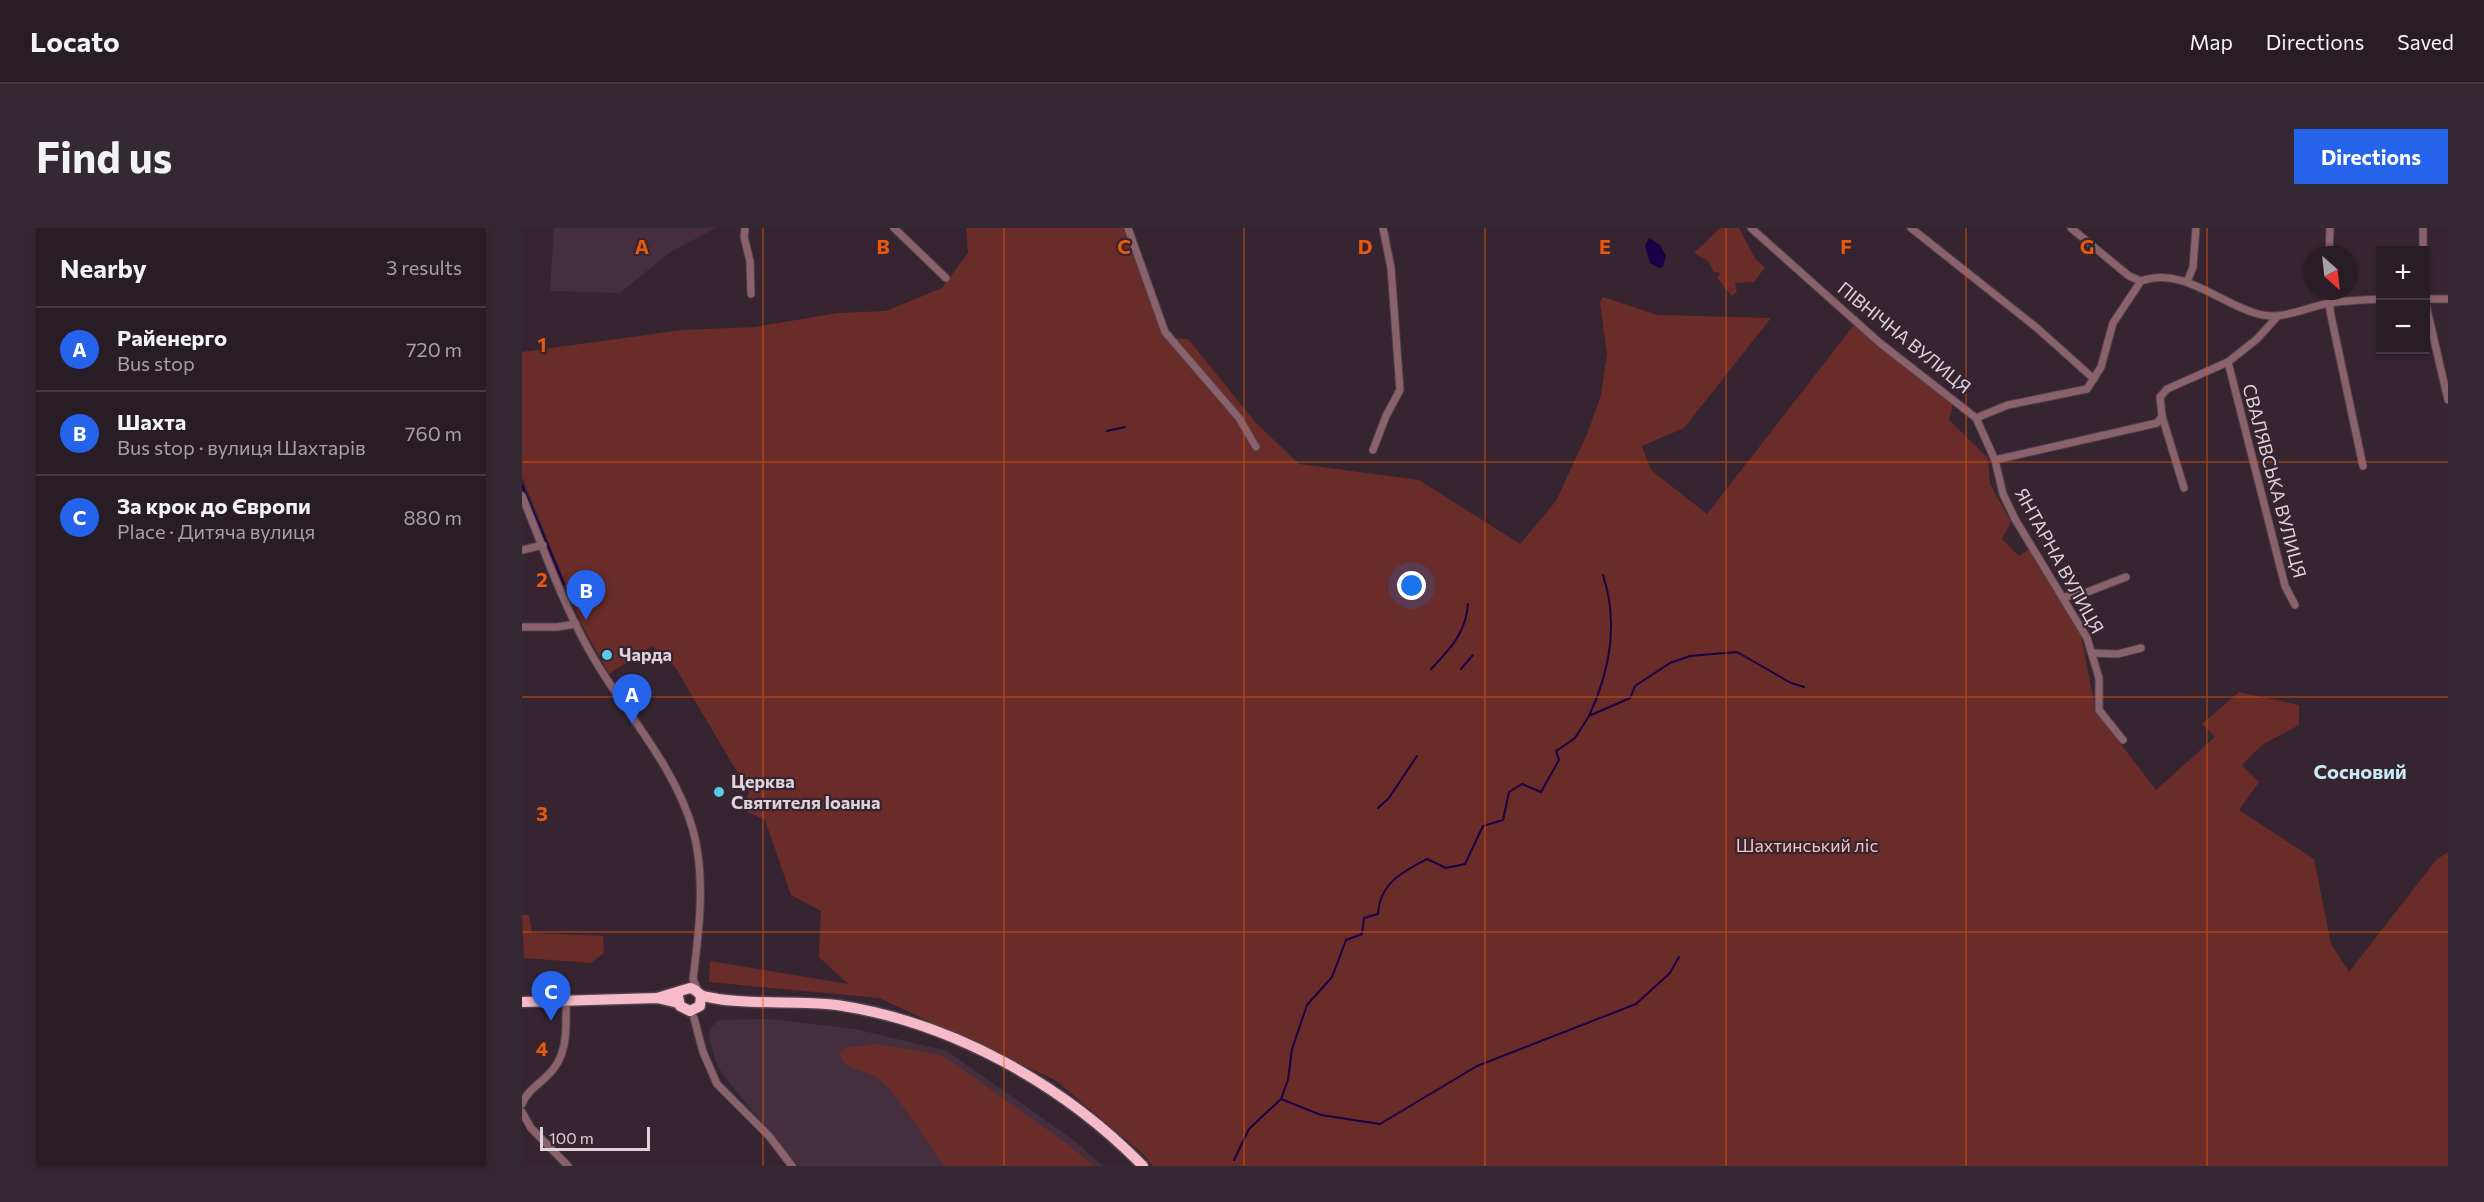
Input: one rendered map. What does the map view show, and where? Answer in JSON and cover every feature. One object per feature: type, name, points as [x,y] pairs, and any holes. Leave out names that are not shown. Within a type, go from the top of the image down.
[{"type":"highway","points":[[681,1006],[694,993]]},
{"type":"highway","points":[[657,998],[690,1011],[694,993]]},
{"type":"highway","points":[[522,1002],[657,998],[694,993],[720,999],[798,1001],[837,1005],[893,1018],[946,1035],[1007,1065],[1061,1098],[1119,1143],[1143,1166]]},
{"type":"street","points":[[745,228],[744,237],[750,261],[751,294]]},
{"type":"street","points":[[1128,228],[1165,332],[1239,418],[1256,447]]},
{"type":"street","points":[[1373,450],[1386,416],[1400,390],[1391,267],[1383,228]]},
{"type":"street","name":"ПІВНІЧНА ВУЛИЦЯ","points":[[1751,228],[1880,343],[1947,392],[1976,418],[1995,460]]},
{"type":"street","points":[[1911,228],[2037,328],[2094,379]]},
{"type":"street","points":[[2071,228],[2129,276],[2141,281],[2172,276],[2258,314],[2277,317],[2330,303],[2376,299]]},
{"type":"street","points":[[2187,282],[2193,267],[2196,228]]},
{"type":"street","points":[[2329,246],[2330,228]]},
{"type":"street","points":[[2423,228],[2423,246]]},
{"type":"street","points":[[897,229],[946,278]]},
{"type":"street","points":[[1976,418],[2008,405],[2081,392],[2094,379],[2101,367],[2113,323],[2141,281]]},
{"type":"street","points":[[2430,299],[2448,299]]},
{"type":"street","points":[[2330,300],[2362,466]]},
{"type":"street","points":[[2184,488],[2162,416],[2160,397],[2167,389],[2228,362],[2257,339],[2277,317]]},
{"type":"street","points":[[2430,320],[2446,382],[2448,400]]},
{"type":"street","name":"СВАЛЯВСЬКА ВУЛИЦЯ","points":[[2228,362],[2285,586],[2295,605]]},
{"type":"street","points":[[1995,460],[2157,423],[2162,416]]},
{"type":"street","name":"ЯНТАРНА ВУЛИЦЯ","points":[[1995,460],[2003,494],[2015,519],[2087,638],[2099,678],[2099,710],[2123,740]]},
{"type":"street","points":[[522,496],[576,624],[603,675],[670,777],[691,822],[696,843],[699,879],[694,1018],[709,1068],[717,1084],[769,1136],[792,1166]]},
{"type":"street","points":[[522,550],[543,545]]},
{"type":"street","points":[[2064,597],[2082,594],[2126,578]]},
{"type":"street","points":[[522,627],[557,627],[576,624]]},
{"type":"street","points":[[2092,653],[2118,654],[2141,648]]},
{"type":"street","points":[[522,1104],[524,1093],[550,1073],[562,1058],[566,1000]]},
{"type":"street","points":[[681,1006],[694,1018]]},
{"type":"street","points":[[522,1112],[531,1128],[568,1166]]},
{"type":"shaded area","points":[[554,228],[716,228],[670,252],[620,293],[550,291]]},
{"type":"shaded area","points":[[1649,238],[1660,245],[1666,256],[1663,267],[1659,268],[1650,263],[1645,246]]},
{"type":"shaded area","points":[[769,1019],[855,1029],[947,1051],[1072,1139],[1103,1166],[798,1166],[718,1067],[709,1039],[710,1028],[719,1020]]},
{"type":"green space","name":"Шахтинський ліс","points":[[966,228],[1124,228],[1164,338],[1188,339],[1256,423],[1299,464],[1419,480],[1520,544],[1556,501],[1587,434],[1601,395],[1607,354],[1600,302],[1603,297],[1658,315],[1771,318],[1684,428],[1642,446],[1651,470],[1707,514],[1854,325],[1953,404],[1949,420],[1988,458],[1990,484],[2011,522],[2002,539],[2019,556],[2029,549],[2080,630],[2096,712],[2156,790],[2215,737],[2202,724],[2239,692],[2299,705],[2299,725],[2262,745],[2242,765],[2259,782],[2239,810],[2314,859],[2331,944],[2349,972],[2436,860],[2448,852],[2448,1166],[1153,1166],[1141,1152],[1055,1080],[879,998],[709,982],[710,961],[848,984],[819,957],[821,911],[791,895],[765,820],[743,810],[749,792],[675,667],[652,646],[609,674],[583,627],[522,477],[522,352],[682,330],[754,327],[838,313],[886,311],[942,288],[968,253]]},
{"type":"green space","points":[[1720,228],[1739,228],[1756,260],[1765,267],[1754,282],[1735,283],[1737,292],[1732,296],[1717,278],[1720,273],[1714,272],[1708,261],[1694,253]]},
{"type":"green space","points":[[522,915],[529,915],[532,933],[603,936],[604,953],[591,963],[524,958]]},
{"type":"green space","points":[[876,1044],[942,1055],[1095,1166],[944,1166],[884,1083],[871,1074],[848,1066],[841,1058],[840,1052],[845,1048]]},
{"type":"waterway","points":[[1107,431],[1125,427]]},
{"type":"waterway","points":[[522,485],[564,584]]},
{"type":"waterway","points":[[1589,716],[1602,682],[1610,647],[1611,611],[1603,575]]},
{"type":"waterway","points":[[1431,669],[1451,647],[1460,632],[1468,604]]},
{"type":"waterway","points":[[1234,1160],[1249,1129],[1281,1099],[1288,1080],[1292,1049],[1307,1005],[1332,977],[1346,940],[1362,934],[1364,918],[1378,914],[1383,894],[1388,886],[1401,874],[1427,859],[1446,868],[1465,864],[1483,826],[1503,820],[1509,792],[1522,784],[1541,792],[1559,760],[1556,751],[1575,738],[1589,716],[1630,698],[1635,686],[1670,663],[1690,656],[1737,652],[1791,683],[1804,687]]},
{"type":"waterway","points":[[1461,669],[1473,655]]},
{"type":"waterway","points":[[1378,808],[1389,798],[1417,756]]},
{"type":"waterway","points":[[1281,1099],[1321,1115],[1380,1124],[1477,1066],[1636,1004],[1670,973],[1679,957]]},
{"type":"place","name":"Шахта","points":[[586,620]]},
{"type":"place","name":"Чарда","points":[[607,655]]},
{"type":"place","name":"Райенерго","points":[[632,724]]},
{"type":"place","name":"Церква Святителя Іоанна","points":[[719,792]]},
{"type":"place","name":"За крок до Європи","points":[[551,1021]]},
{"type":"district","name":"Сосновий","points":[[2360,772]]}]
